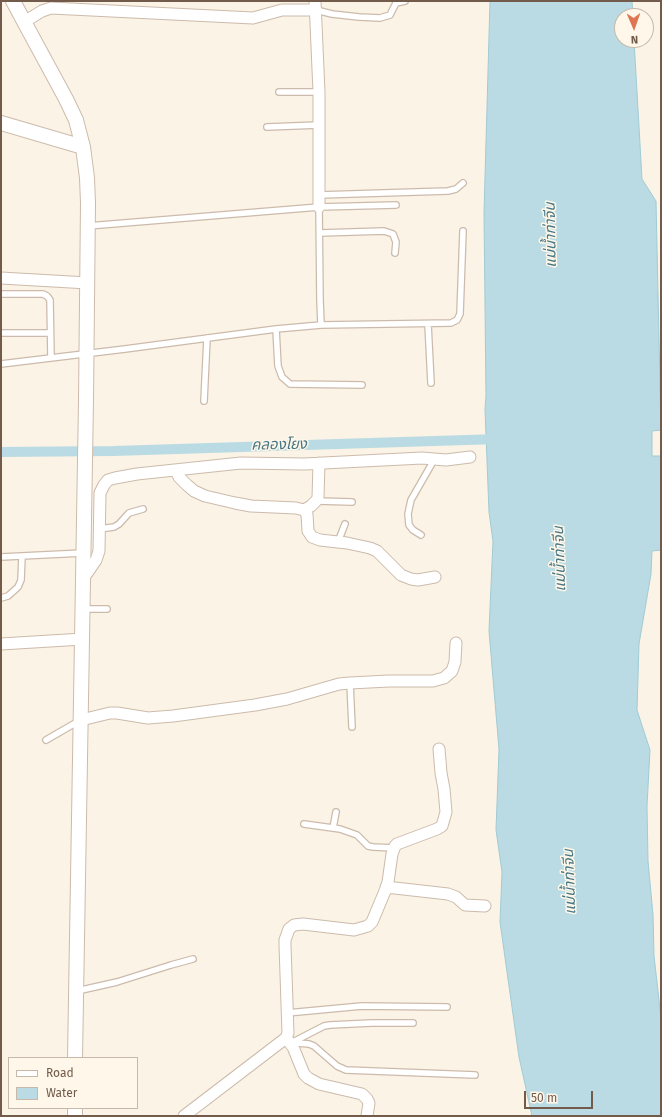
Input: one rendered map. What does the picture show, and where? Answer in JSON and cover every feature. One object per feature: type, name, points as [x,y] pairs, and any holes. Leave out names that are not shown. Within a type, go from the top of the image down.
[{"type":"street","points":[[13,1],[76,120],[83,148],[87,178],[88,283],[75,1057]]},
{"type":"street","points":[[24,22],[51,8],[253,18],[282,10],[315,6],[319,92],[319,207]]},
{"type":"street","points":[[1,123],[83,148]]},
{"type":"street","points":[[1,278],[88,283]]},
{"type":"street","points":[[83,579],[98,555],[100,493],[108,480],[137,474],[241,463],[319,463],[413,458],[446,460],[470,458]]},
{"type":"street","points":[[176,470],[179,478],[194,491],[205,496],[251,506],[296,508],[304,510],[311,506],[318,498],[319,463]]},
{"type":"street","points":[[304,510],[307,514],[308,531],[312,537],[320,540],[370,548],[377,552],[401,575],[411,579],[418,580],[435,577]]},
{"type":"street","points":[[1,644],[82,638]]},
{"type":"street","points":[[81,720],[110,713],[148,718],[173,716],[288,699],[339,684],[389,680],[433,680],[444,678],[452,671],[455,662],[456,643]]},
{"type":"street","points":[[367,1116],[368,1103],[367,1099],[362,1094],[319,1084],[308,1078],[304,1074],[290,1043],[288,1033],[284,945],[286,934],[294,925],[303,924],[354,930],[368,926],[372,922],[386,887],[394,848],[397,844],[442,826],[446,812],[439,749]]},
{"type":"street","points":[[386,887],[448,894],[452,895],[466,905],[485,906]]},
{"type":"street","points":[[184,1116],[290,1043]]},
{"type":"lane","points":[[315,6],[352,16],[380,18],[390,15],[397,2],[405,1]]},
{"type":"lane","points":[[279,92],[319,92]]},
{"type":"lane","points":[[267,127],[319,125]]},
{"type":"lane","points":[[319,195],[448,191],[456,189],[463,183]]},
{"type":"lane","points":[[87,226],[319,207],[396,205]]},
{"type":"lane","points":[[319,207],[321,325]]},
{"type":"lane","points":[[320,233],[384,231],[393,234],[396,242],[395,253]]},
{"type":"lane","points":[[1,364],[276,329],[321,325],[451,323],[458,320],[460,314],[463,231]]},
{"type":"lane","points":[[1,294],[43,294],[48,296],[50,300],[51,358]]},
{"type":"lane","points":[[428,324],[431,382]]},
{"type":"lane","points":[[276,329],[278,366],[282,377],[290,384],[362,385]]},
{"type":"lane","points":[[1,333],[50,333]]},
{"type":"lane","points":[[204,401],[207,338]]},
{"type":"lane","points":[[421,535],[413,530],[409,525],[408,514],[411,500],[434,460]]},
{"type":"lane","points":[[316,501],[352,502]]},
{"type":"lane","points":[[99,529],[114,528],[129,513],[143,509]]},
{"type":"lane","points":[[338,542],[345,524]]},
{"type":"lane","points":[[1,557],[84,553]]},
{"type":"lane","points":[[1,598],[8,596],[18,587],[21,580],[22,556]]},
{"type":"lane","points":[[83,609],[107,609]]},
{"type":"lane","points":[[350,683],[352,727]]},
{"type":"lane","points":[[46,740],[81,720]]},
{"type":"lane","points":[[333,828],[336,812]]},
{"type":"lane","points":[[304,824],[340,829],[357,835],[368,846],[394,848]]},
{"type":"lane","points":[[76,991],[118,982],[193,959]]},
{"type":"lane","points":[[287,1012],[362,1006],[447,1007]]},
{"type":"lane","points":[[290,1043],[324,1026],[330,1025],[413,1023]]},
{"type":"lane","points":[[290,1043],[309,1044],[314,1046],[337,1066],[346,1070],[475,1075]]},
{"type":"water","name":"แม่น้ำท่าจีน","points":[[490,1],[632,1],[632,8],[614,8],[614,48],[634,48],[642,179],[656,201],[661,430],[652,431],[652,456],[661,456],[661,550],[652,551],[651,574],[639,644],[637,710],[650,750],[647,806],[648,861],[653,915],[654,956],[661,1018],[661,1116],[532,1116],[519,1057],[500,922],[502,872],[496,830],[499,749],[489,631],[493,541],[489,512],[485,409],[484,213]]},
{"type":"waterway","name":"คลองโยง","points":[[1,452],[113,451],[499,439]]}]
